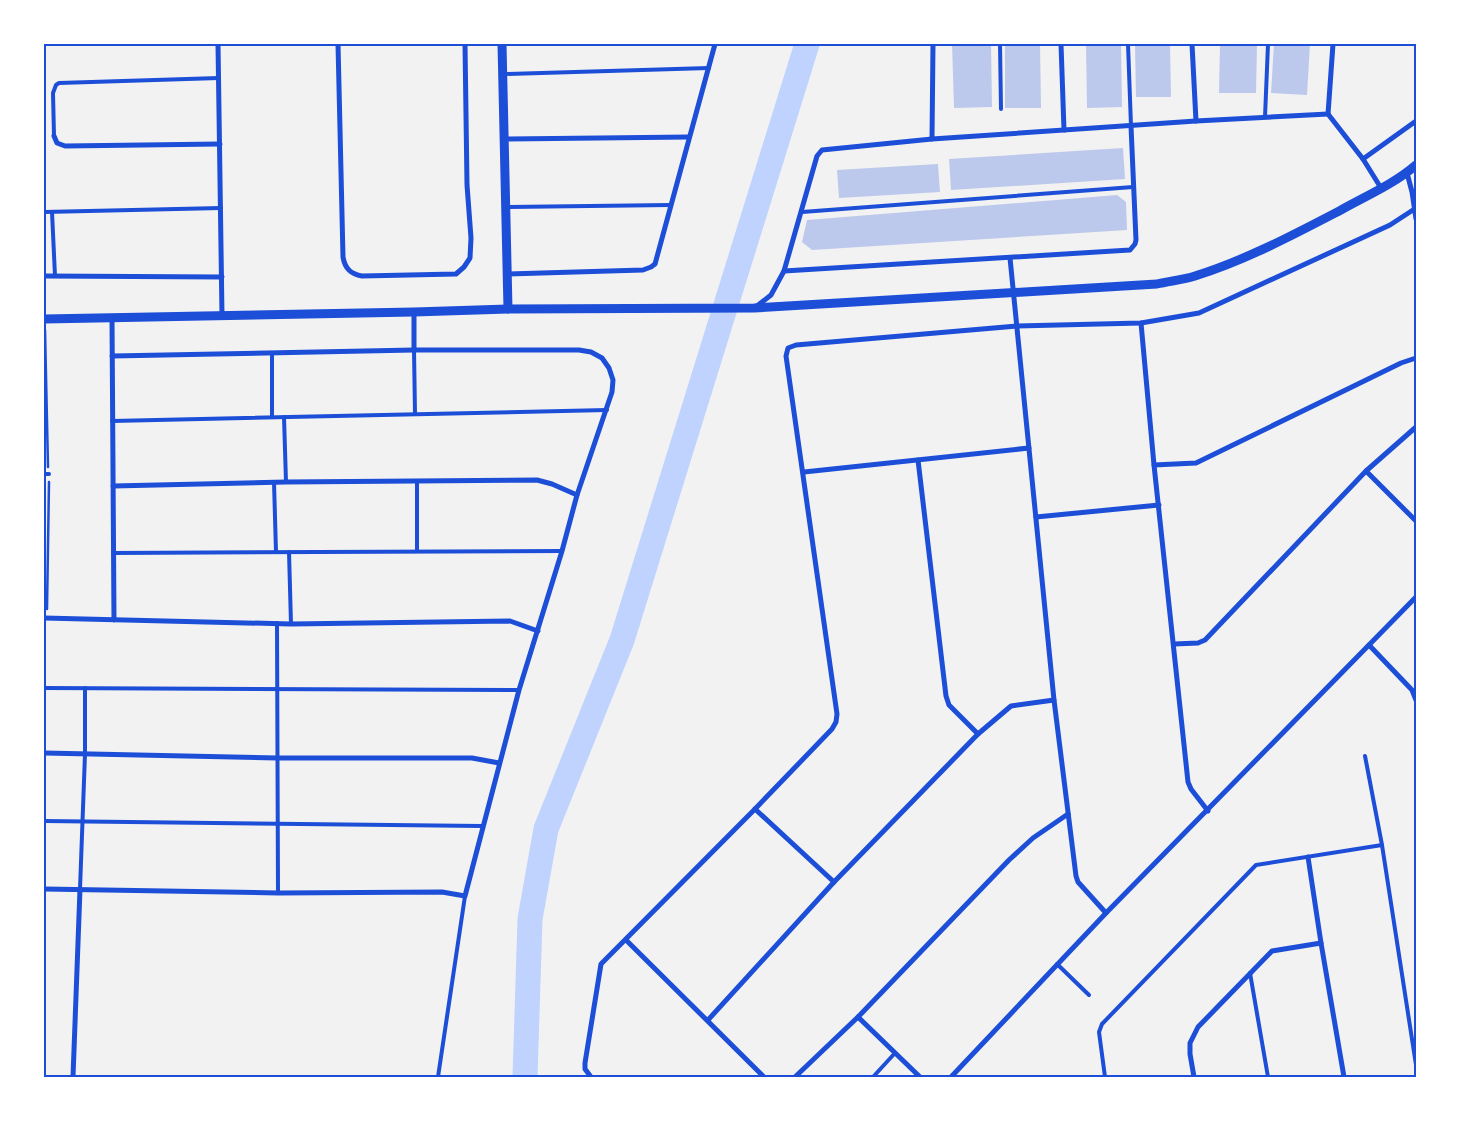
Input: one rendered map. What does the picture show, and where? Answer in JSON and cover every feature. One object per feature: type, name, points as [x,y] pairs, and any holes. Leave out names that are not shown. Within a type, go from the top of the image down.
[{"type":"street","points":[[218,44],[222,315]]},
{"type":"street","points":[[338,44],[344,263],[351,272],[362,276],[456,274],[470,258],[465,44]]},
{"type":"street","points":[[502,44],[508,309]]},
{"type":"street","points":[[506,274],[647,269],[651,267],[656,259],[715,44]]},
{"type":"street","points":[[932,139],[933,44]]},
{"type":"street","points":[[1061,44],[1064,130]]},
{"type":"street","points":[[1192,44],[1196,121]]},
{"type":"street","points":[[1332,44],[1328,114],[1363,159],[1381,188]]},
{"type":"street","points":[[754,308],[771,295],[784,270],[817,156],[822,150],[827,148],[1196,121],[1328,114]]},
{"type":"street","points":[[1363,159],[1416,121]]},
{"type":"street","points":[[784,270],[1130,250],[1136,240],[1131,126]]},
{"type":"street","points":[[54,136],[57,143],[64,146],[220,144]]},
{"type":"street","points":[[504,139],[689,137]]},
{"type":"street","points":[[44,319],[508,309],[754,308],[1157,284],[1192,277],[1229,265],[1280,242],[1381,188],[1416,165]]},
{"type":"street","points":[[1407,172],[1416,209],[1416,219]]},
{"type":"street","points":[[591,1077],[585,1069],[585,1063],[601,964],[755,810],[832,729],[837,718],[804,472],[786,356],[788,348],[796,345],[1017,326],[1141,323],[1199,313],[1390,225],[1416,209]]},
{"type":"street","points":[[1010,258],[1054,700],[1068,814],[1078,882],[1106,913]]},
{"type":"street","points":[[44,276],[222,277]]},
{"type":"street","points":[[414,312],[414,350]]},
{"type":"street","points":[[112,318],[114,620]]},
{"type":"street","points":[[1141,323],[1154,465],[1160,504],[1188,782],[1191,789],[1208,811]]},
{"type":"street","points":[[44,889],[278,893],[442,892],[465,896],[519,690],[562,551],[577,495],[607,410],[613,380],[609,368],[602,358],[591,352],[579,350],[414,350],[112,356]]},
{"type":"street","points":[[1154,465],[1196,463],[1401,363],[1416,358]]},
{"type":"street","points":[[1174,644],[1198,643],[1205,640],[1366,471],[1416,427]]},
{"type":"street","points":[[804,472],[1028,448]]},
{"type":"street","points":[[918,460],[946,696],[949,705],[978,734]]},
{"type":"street","points":[[1366,471],[1416,521]]},
{"type":"street","points":[[113,486],[274,482],[536,480],[552,484],[577,495]]},
{"type":"street","points":[[1036,517],[1160,504]]},
{"type":"street","points":[[951,1077],[1106,913],[1416,597]]},
{"type":"street","points":[[44,618],[277,624],[510,622],[538,631]]},
{"type":"street","points":[[1369,645],[1412,690],[1416,700]]},
{"type":"street","points":[[708,1020],[834,882],[978,734],[1011,706],[1054,700]]},
{"type":"street","points":[[44,753],[278,758],[472,758],[499,763]]},
{"type":"street","points":[[755,810],[834,882]]},
{"type":"street","points":[[795,1077],[858,1017],[1009,860],[1033,838],[1068,814]]},
{"type":"street","points":[[1308,857],[1344,1077]]},
{"type":"street","points":[[73,1077],[80,889]]},
{"type":"street","points":[[626,940],[764,1077]]},
{"type":"street","points":[[1194,1077],[1190,1048],[1195,1032],[1250,973],[1274,950],[1321,943]]},
{"type":"street","points":[[858,1017],[920,1077]]},
{"type":"lane","points":[[1000,44],[1001,109]]},
{"type":"lane","points":[[1128,44],[1131,126]]},
{"type":"lane","points":[[1265,117],[1268,44]]},
{"type":"lane","points":[[503,74],[709,68]]},
{"type":"lane","points":[[54,136],[53,92],[59,83],[219,78]]},
{"type":"lane","points":[[802,212],[1133,187]]},
{"type":"lane","points":[[505,207],[671,205]]},
{"type":"lane","points":[[44,212],[221,208]]},
{"type":"lane","points":[[52,212],[55,276]]},
{"type":"lane","points":[[414,350],[415,414]]},
{"type":"lane","points":[[272,353],[272,417]]},
{"type":"lane","points":[[112,420],[607,410]]},
{"type":"lane","points":[[284,417],[286,482]]},
{"type":"lane","points":[[417,481],[418,551]]},
{"type":"lane","points":[[274,482],[276,552]]},
{"type":"lane","points":[[113,553],[562,551]]},
{"type":"lane","points":[[290,552],[292,624]]},
{"type":"lane","points":[[277,624],[278,893]]},
{"type":"lane","points":[[1412,690],[1416,685]]},
{"type":"lane","points":[[44,688],[519,690]]},
{"type":"lane","points":[[80,889],[85,754],[85,688]]},
{"type":"lane","points":[[1365,756],[1382,845],[1416,1065]]},
{"type":"lane","points":[[44,821],[482,826]]},
{"type":"lane","points":[[1106,1077],[1099,1032],[1102,1024],[1256,865],[1382,845]]},
{"type":"lane","points":[[438,1077],[465,896]]},
{"type":"lane","points":[[1057,964],[1089,995]]},
{"type":"lane","points":[[1250,973],[1268,1077]]},
{"type":"lane","points":[[872,1077],[895,1053]]},
{"type":"building","points":[[952,44],[991,44],[992,107],[954,108]]},
{"type":"building","points":[[1005,44],[1040,44],[1041,108],[1005,108]]},
{"type":"building","points":[[1086,44],[1121,44],[1122,107],[1087,108]]},
{"type":"building","points":[[1135,44],[1170,44],[1171,97],[1136,97]]},
{"type":"building","points":[[1220,44],[1257,44],[1256,93],[1219,93]]},
{"type":"building","points":[[1274,44],[1310,44],[1307,95],[1271,93]]},
{"type":"building","points":[[1123,148],[1125,179],[951,190],[949,159]]},
{"type":"building","points":[[938,164],[940,192],[839,198],[837,170]]},
{"type":"building","points":[[1117,195],[1126,202],[1127,230],[812,250],[802,242],[807,220]]},
{"type":"waterway","points":[[525,1077],[530,919],[546,829],[622,640],[807,44]]}]
